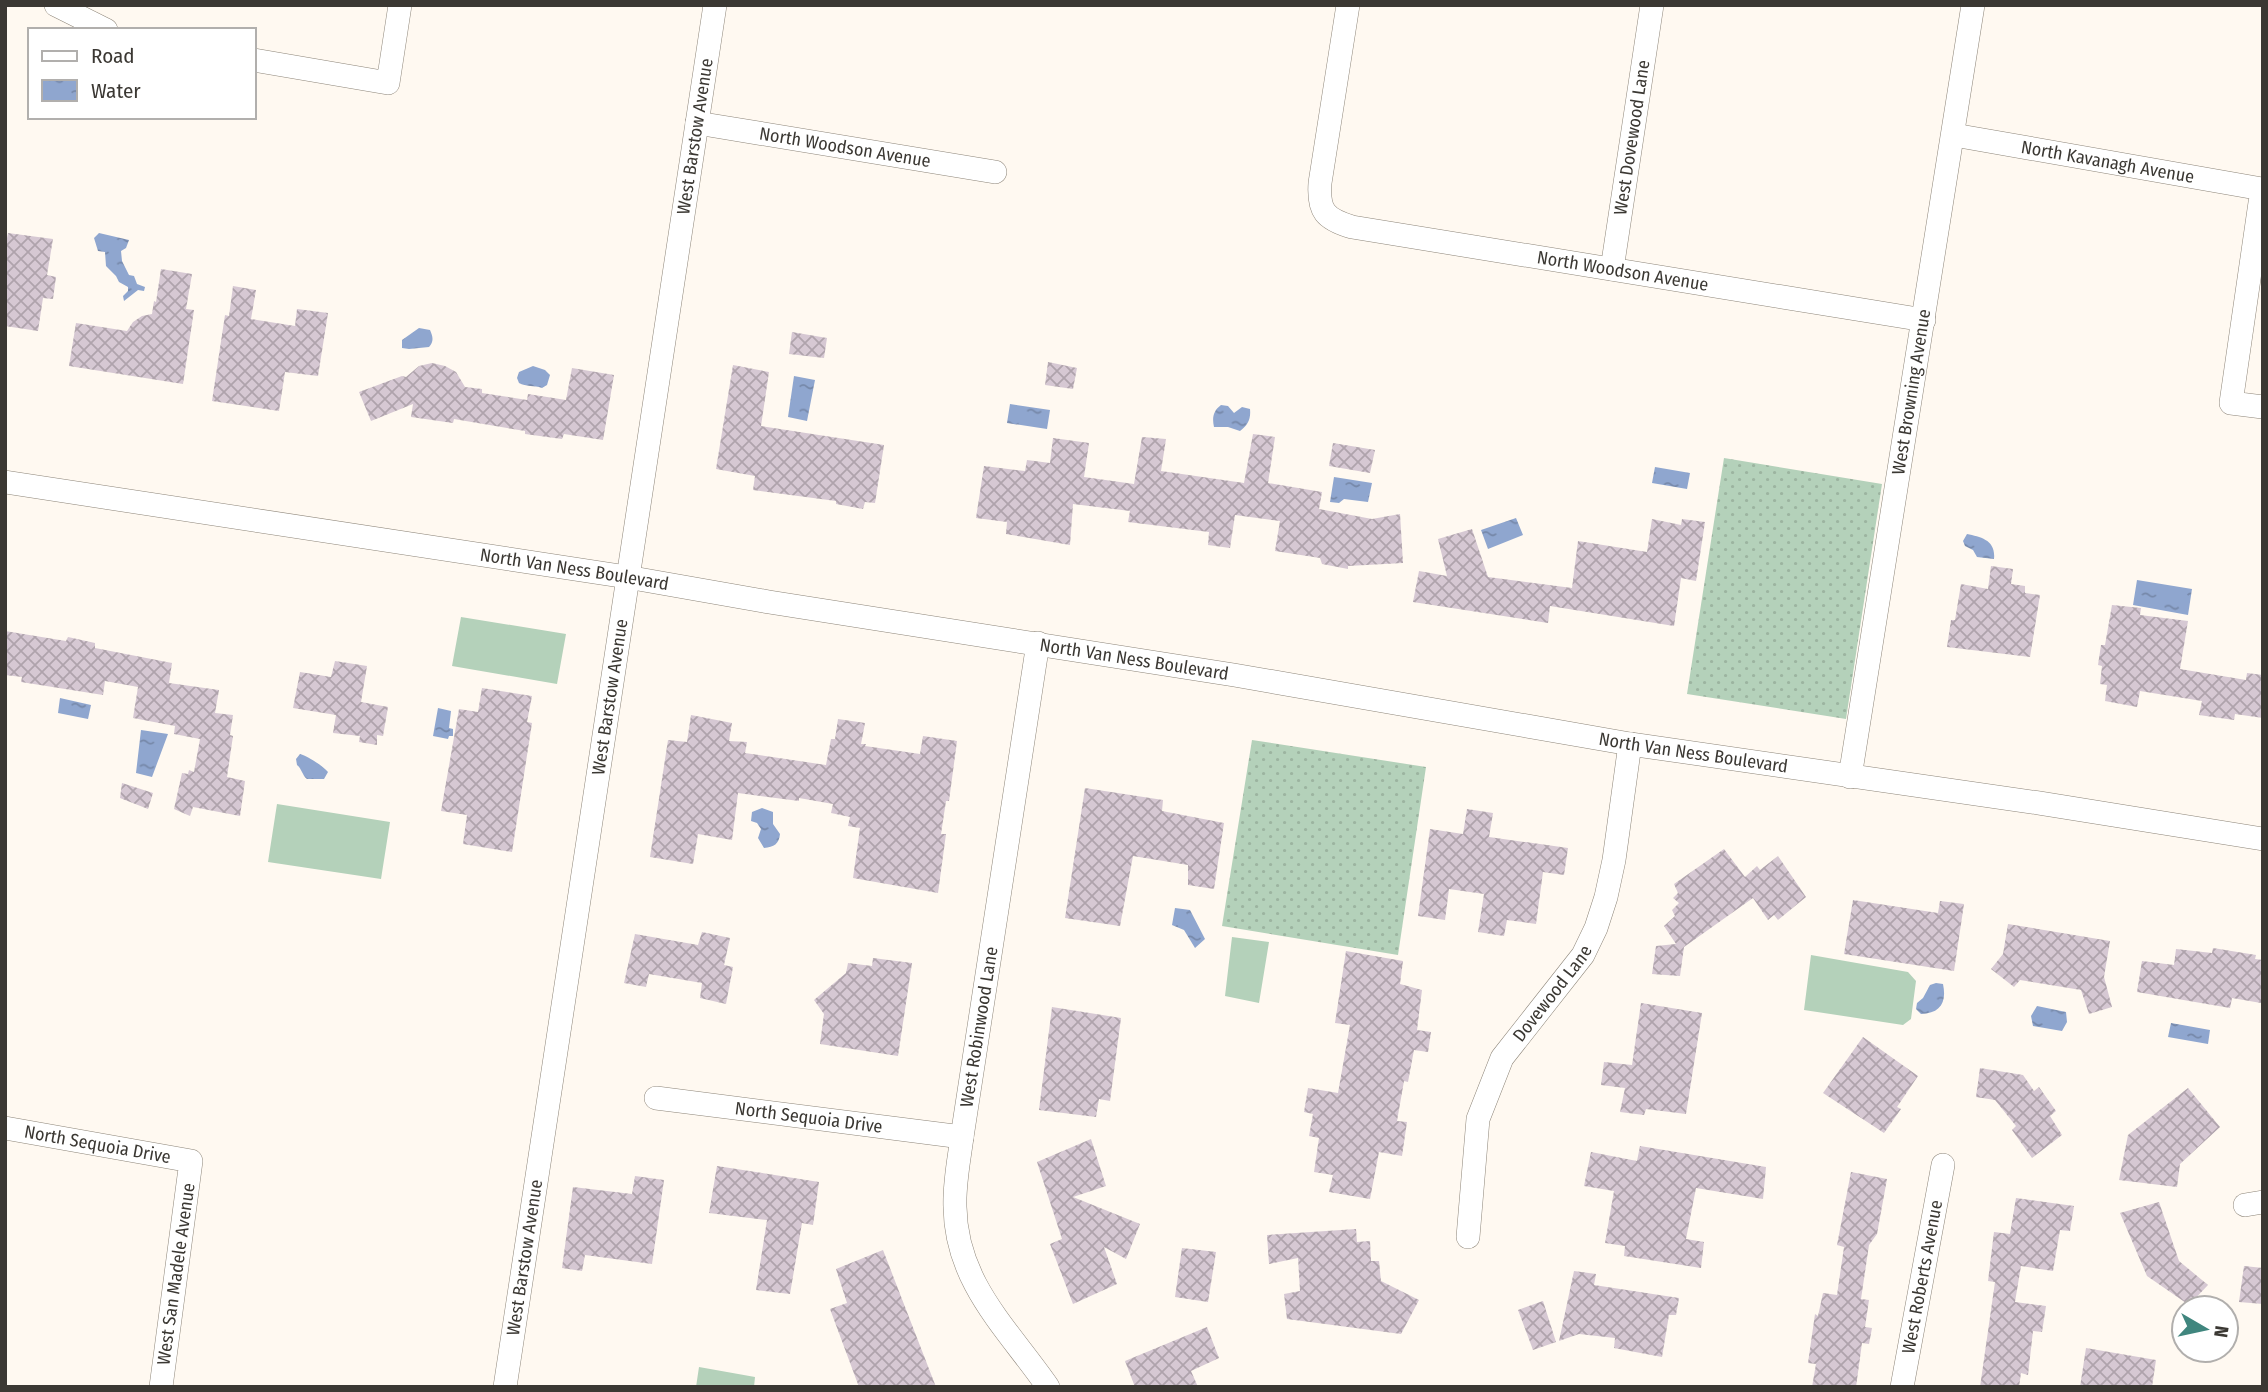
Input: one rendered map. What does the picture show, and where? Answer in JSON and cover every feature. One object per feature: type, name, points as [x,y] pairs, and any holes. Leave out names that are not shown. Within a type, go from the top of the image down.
[{"type":"street","points":[[56,5],[102,28]]},
{"type":"street","points":[[256,60],[388,83],[400,5]]},
{"type":"street","name":"West Barstow Avenue","points":[[505,1387],[715,5]]},
{"type":"street","name":"North Woodson Avenue","points":[[1348,5],[1319,198],[1324,212],[1336,222],[1352,227],[1924,320]]},
{"type":"street","name":"West Dovewood Lane","points":[[1612,269],[1652,5]]},
{"type":"street","name":"West Browning Avenue","points":[[1850,777],[1973,5]]},
{"type":"street","name":"North Woodson Avenue","points":[[697,124],[995,172]]},
{"type":"street","name":"North Kavanagh Avenue","points":[[1954,135],[2262,189]]},
{"type":"street","points":[[2262,189],[2231,403],[2263,407]]},
{"type":"street","name":"North Van Ness Boulevard","points":[[5,482],[1038,643],[1630,744],[2039,803],[2263,839]]},
{"type":"street","name":"West Robinwood Lane","points":[[1038,643],[962,1137],[955,1208],[959,1240],[969,1273],[983,1301],[1048,1387]]},
{"type":"street","name":"Dovewood Lane","points":[[1468,1237],[1478,1119],[1502,1058],[1583,955],[1596,928],[1614,860],[1630,744]]},
{"type":"street","name":"North Sequoia Drive","points":[[656,1098],[962,1137]]},
{"type":"street","name":"North Sequoia Drive","points":[[5,1128],[191,1161]]},
{"type":"street","name":"West San Madele Avenue","points":[[161,1387],[191,1161]]},
{"type":"street","name":"West Roberts Avenue","points":[[1902,1387],[1943,1165]]},
{"type":"green space","points":[[1724,458],[1882,484],[1846,719],[1687,694]]},
{"type":"green space","points":[[461,617],[566,634],[557,684],[452,666]]},
{"type":"green space","points":[[1252,740],[1426,767],[1398,955],[1222,926]]},
{"type":"green space","points":[[277,804],[390,822],[381,879],[268,862]]},
{"type":"green space","points":[[1232,937],[1269,942],[1259,1003],[1225,996]]},
{"type":"green space","points":[[1811,955],[1908,972],[1916,981],[1911,1019],[1903,1025],[1804,1010]]},
{"type":"green space","points":[[699,1367],[755,1377],[754,1387],[696,1387]]},
{"type":"water","points":[[99,233],[129,240],[126,248],[121,251],[122,261],[129,275],[134,276],[137,284],[145,287],[144,291],[138,290],[124,301],[123,296],[128,287],[119,282],[106,266],[105,252],[98,251],[94,238]]},
{"type":"water","points":[[419,328],[430,330],[432,343],[429,347],[402,348],[402,340]]},
{"type":"water","points":[[533,366],[550,375],[547,385],[542,388],[519,383],[519,372]]},
{"type":"water","points":[[794,376],[815,380],[807,421],[788,417]]},
{"type":"water","points":[[1010,404],[1050,410],[1047,429],[1007,423]]},
{"type":"water","points":[[1221,405],[1228,406],[1234,413],[1242,407],[1250,409],[1249,419],[1240,431],[1228,427],[1214,427],[1214,415]]},
{"type":"water","points":[[1655,467],[1690,473],[1687,489],[1652,483]]},
{"type":"water","points":[[1334,477],[1372,483],[1368,502],[1344,499],[1339,503],[1330,502]]},
{"type":"water","points":[[1516,518],[1523,535],[1488,549],[1481,530]]},
{"type":"water","points":[[1967,534],[1982,538],[1990,544],[1994,559],[1977,557],[1973,550],[1965,546],[1963,541]]},
{"type":"water","points":[[2137,580],[2192,589],[2188,615],[2133,605]]},
{"type":"water","points":[[60,698],[91,705],[88,719],[58,713]]},
{"type":"water","points":[[438,708],[451,711],[449,728],[453,729],[453,736],[448,739],[433,736]]},
{"type":"water","points":[[141,730],[168,734],[152,777],[136,773]]},
{"type":"water","points":[[300,754],[328,772],[324,779],[305,777],[297,765],[296,759]]},
{"type":"water","points":[[762,808],[773,812],[773,824],[780,834],[775,844],[764,848],[758,838],[761,829],[757,823],[751,821],[752,812]]},
{"type":"water","points":[[1175,908],[1190,910],[1205,939],[1195,948],[1184,930],[1172,925]]},
{"type":"water","points":[[1943,984],[1943,1002],[1933,1012],[1921,1014],[1916,1009],[1917,1003],[1930,985]]},
{"type":"water","points":[[2037,1006],[2066,1012],[2067,1022],[2062,1031],[2033,1026],[2031,1016]]},
{"type":"water","points":[[2171,1023],[2210,1030],[2208,1044],[2168,1037]]},
{"type":"building","points":[[8,233],[53,239],[47,275],[56,277],[53,299],[43,298],[38,331],[5,326],[5,249]]},
{"type":"building","points":[[161,269],[192,274],[186,309],[194,310],[183,384],[69,366],[76,323],[127,331],[133,322],[152,314]]},
{"type":"building","points":[[233,286],[256,290],[251,319],[295,326],[297,309],[328,313],[318,376],[285,372],[279,411],[212,401],[225,315],[229,316]]},
{"type":"building","points":[[792,332],[827,338],[824,358],[789,354]]},
{"type":"building","points":[[1048,362],[1077,368],[1073,389],[1045,385]]},
{"type":"building","points":[[432,363],[456,372],[465,387],[482,389],[482,393],[527,400],[528,394],[566,400],[572,368],[614,375],[603,440],[564,434],[562,439],[454,419],[453,423],[411,417],[413,404],[371,421],[359,392],[402,376],[406,377],[419,366]]},
{"type":"building","points":[[733,365],[769,372],[761,426],[884,445],[875,503],[865,502],[863,509],[836,504],[836,501],[753,490],[755,476],[716,469]]},
{"type":"building","points":[[1253,434],[1275,437],[1268,483],[1322,492],[1319,509],[1372,519],[1400,514],[1403,563],[1348,566],[1348,569],[1322,564],[1320,558],[1275,551],[1280,521],[1235,515],[1230,548],[1208,545],[1209,532],[1128,522],[1130,511],[1073,504],[1070,545],[1006,534],[1007,522],[976,518],[984,466],[1025,471],[1027,460],[1050,463],[1053,438],[1089,443],[1084,477],[1134,484],[1142,437],[1166,439],[1161,471],[1244,483]]},
{"type":"building","points":[[1333,443],[1375,450],[1370,473],[1329,466]]},
{"type":"building","points":[[1652,519],[1681,525],[1682,519],[1705,522],[1696,581],[1681,578],[1674,626],[1550,606],[1548,623],[1413,602],[1419,571],[1447,576],[1438,539],[1472,529],[1488,577],[1572,588],[1578,541],[1647,552]]},
{"type":"building","points":[[1991,566],[2013,569],[2011,584],[2025,586],[2025,593],[2040,595],[2030,657],[1947,647],[1961,584],[1988,589]]},
{"type":"building","points":[[2112,605],[2141,608],[2140,615],[2188,621],[2180,669],[2246,680],[2247,673],[2263,675],[2263,718],[2235,714],[2234,720],[2199,715],[2202,701],[2140,691],[2137,707],[2105,701],[2107,685],[2100,684],[2102,666],[2098,665],[2101,645],[2105,645]]},
{"type":"building","points":[[5,631],[66,641],[68,637],[95,643],[95,648],[172,663],[169,683],[219,690],[215,713],[233,715],[227,777],[245,781],[240,816],[193,807],[190,816],[174,809],[182,773],[188,774],[189,770],[194,772],[200,739],[174,734],[175,726],[133,718],[138,687],[105,681],[103,695],[21,682],[22,677],[5,675]]},
{"type":"building","points":[[335,661],[367,666],[361,702],[388,707],[383,736],[377,735],[377,745],[359,742],[360,736],[333,733],[336,715],[293,708],[300,672],[331,677]]},
{"type":"building","points":[[482,688],[532,696],[527,722],[532,723],[512,852],[463,844],[467,815],[441,811],[459,709],[478,712]]},
{"type":"building","points":[[691,715],[732,723],[729,741],[747,742],[745,753],[826,765],[831,739],[835,739],[838,719],[865,723],[861,744],[866,744],[865,746],[920,754],[923,736],[957,741],[949,801],[946,801],[941,834],[946,834],[938,893],[853,878],[860,828],[848,826],[850,817],[831,813],[833,804],[799,798],[799,801],[738,793],[732,840],[698,834],[693,864],[650,857],[668,740],[687,742]]},
{"type":"building","points":[[122,783],[153,793],[148,809],[120,798]]},
{"type":"building","points":[[1085,788],[1163,800],[1162,811],[1224,823],[1214,889],[1188,885],[1188,865],[1133,856],[1120,926],[1065,918]]},
{"type":"building","points":[[1467,809],[1493,813],[1489,837],[1568,848],[1564,875],[1543,872],[1536,924],[1507,920],[1504,936],[1478,932],[1484,894],[1449,889],[1445,920],[1418,916],[1430,829],[1463,834]]},
{"type":"building","points":[[1724,849],[1745,877],[1757,866],[1760,870],[1778,856],[1806,897],[1778,920],[1774,915],[1768,920],[1753,898],[1684,947],[1680,976],[1652,974],[1656,946],[1676,944],[1664,926],[1675,916],[1672,910],[1679,903],[1673,898],[1678,893],[1674,884]]},
{"type":"building","points":[[1853,900],[1938,913],[1940,901],[1964,904],[1954,971],[1844,954]]},
{"type":"building","points":[[2008,924],[2110,941],[2104,977],[2112,1007],[2089,1014],[2081,990],[2020,980],[2014,987],[1991,969],[2003,954]]},
{"type":"building","points":[[702,932],[730,938],[724,965],[733,967],[726,1004],[700,998],[702,983],[649,974],[646,987],[624,983],[635,934],[698,945]]},
{"type":"building","points":[[2213,948],[2256,955],[2255,959],[2263,960],[2261,1003],[2232,998],[2230,1008],[2137,992],[2142,961],[2174,965],[2176,949],[2212,953]]},
{"type":"building","points":[[1346,951],[1403,961],[1400,984],[1422,990],[1417,1030],[1431,1032],[1428,1052],[1414,1050],[1408,1082],[1404,1081],[1397,1121],[1407,1122],[1402,1156],[1379,1152],[1370,1199],[1329,1192],[1333,1175],[1314,1172],[1319,1138],[1309,1136],[1313,1114],[1304,1112],[1308,1088],[1338,1093],[1350,1025],[1335,1023]]},
{"type":"building","points":[[873,958],[912,963],[898,1056],[820,1044],[824,1014],[814,1000],[846,973],[848,963],[872,966]]},
{"type":"building","points":[[1641,1003],[1702,1013],[1686,1114],[1646,1109],[1644,1115],[1620,1112],[1625,1088],[1601,1085],[1604,1062],[1632,1065]]},
{"type":"building","points":[[1052,1007],[1121,1018],[1110,1101],[1099,1099],[1096,1117],[1039,1110]]},
{"type":"building","points":[[1863,1037],[1918,1076],[1897,1107],[1901,1109],[1884,1133],[1823,1093]]},
{"type":"building","points":[[1980,1068],[2023,1075],[2034,1091],[2039,1087],[2056,1111],[2050,1116],[2062,1135],[2032,1158],[2012,1130],[2016,1126],[1995,1100],[1976,1097]]},
{"type":"building","points":[[2188,1088],[2220,1127],[2180,1164],[2177,1187],[2119,1180],[2128,1135]]},
{"type":"building","points":[[1091,1139],[1106,1186],[1073,1197],[1140,1224],[1126,1259],[1104,1247],[1117,1284],[1073,1304],[1050,1244],[1062,1239],[1037,1162]]},
{"type":"building","points":[[1640,1146],[1766,1167],[1763,1199],[1696,1188],[1686,1239],[1704,1242],[1701,1268],[1624,1256],[1625,1246],[1605,1243],[1614,1191],[1584,1186],[1591,1152],[1637,1161]]},
{"type":"building","points":[[717,1166],[819,1182],[813,1225],[802,1223],[790,1294],[756,1290],[767,1220],[709,1213]]},
{"type":"building","points":[[1851,1172],[1887,1179],[1877,1234],[1869,1245],[1861,1299],[1869,1300],[1865,1327],[1872,1328],[1869,1344],[1862,1343],[1856,1387],[1812,1387],[1816,1364],[1808,1363],[1815,1314],[1818,1316],[1823,1293],[1837,1295],[1844,1247],[1837,1245]]},
{"type":"building","points":[[635,1176],[664,1180],[652,1264],[585,1255],[582,1271],[562,1268],[573,1187],[632,1194]]},
{"type":"building","points":[[2016,1198],[2074,1206],[2070,1231],[2060,1230],[2053,1271],[2021,1266],[2015,1302],[2046,1306],[2042,1332],[2033,1331],[2028,1375],[2021,1373],[2019,1387],[1980,1387],[1995,1282],[1988,1281],[1994,1232],[2010,1234]]},
{"type":"building","points":[[2159,1202],[2179,1261],[2208,1285],[2199,1294],[2173,1294],[2147,1276],[2120,1213]]},
{"type":"building","points":[[1356,1229],[1357,1242],[1370,1241],[1371,1261],[1379,1261],[1381,1281],[1419,1300],[1401,1334],[1287,1319],[1284,1294],[1300,1291],[1298,1258],[1269,1264],[1267,1235]]},
{"type":"building","points":[[1182,1248],[1216,1252],[1208,1302],[1175,1297]]},
{"type":"building","points":[[883,1250],[936,1387],[859,1387],[830,1309],[847,1303],[836,1269]]},
{"type":"building","points":[[2244,1266],[2263,1268],[2263,1304],[2240,1302]]},
{"type":"building","points":[[1574,1271],[1596,1274],[1594,1285],[1679,1298],[1676,1315],[1669,1315],[1662,1357],[1614,1348],[1615,1338],[1579,1334],[1559,1341]]},
{"type":"building","points":[[1543,1301],[1556,1342],[1533,1350],[1518,1310]]},
{"type":"building","points":[[1207,1327],[1219,1358],[1191,1371],[1198,1387],[1135,1387],[1125,1361]]},
{"type":"building","points":[[2086,1348],[2156,1360],[2152,1387],[2080,1387]]}]
